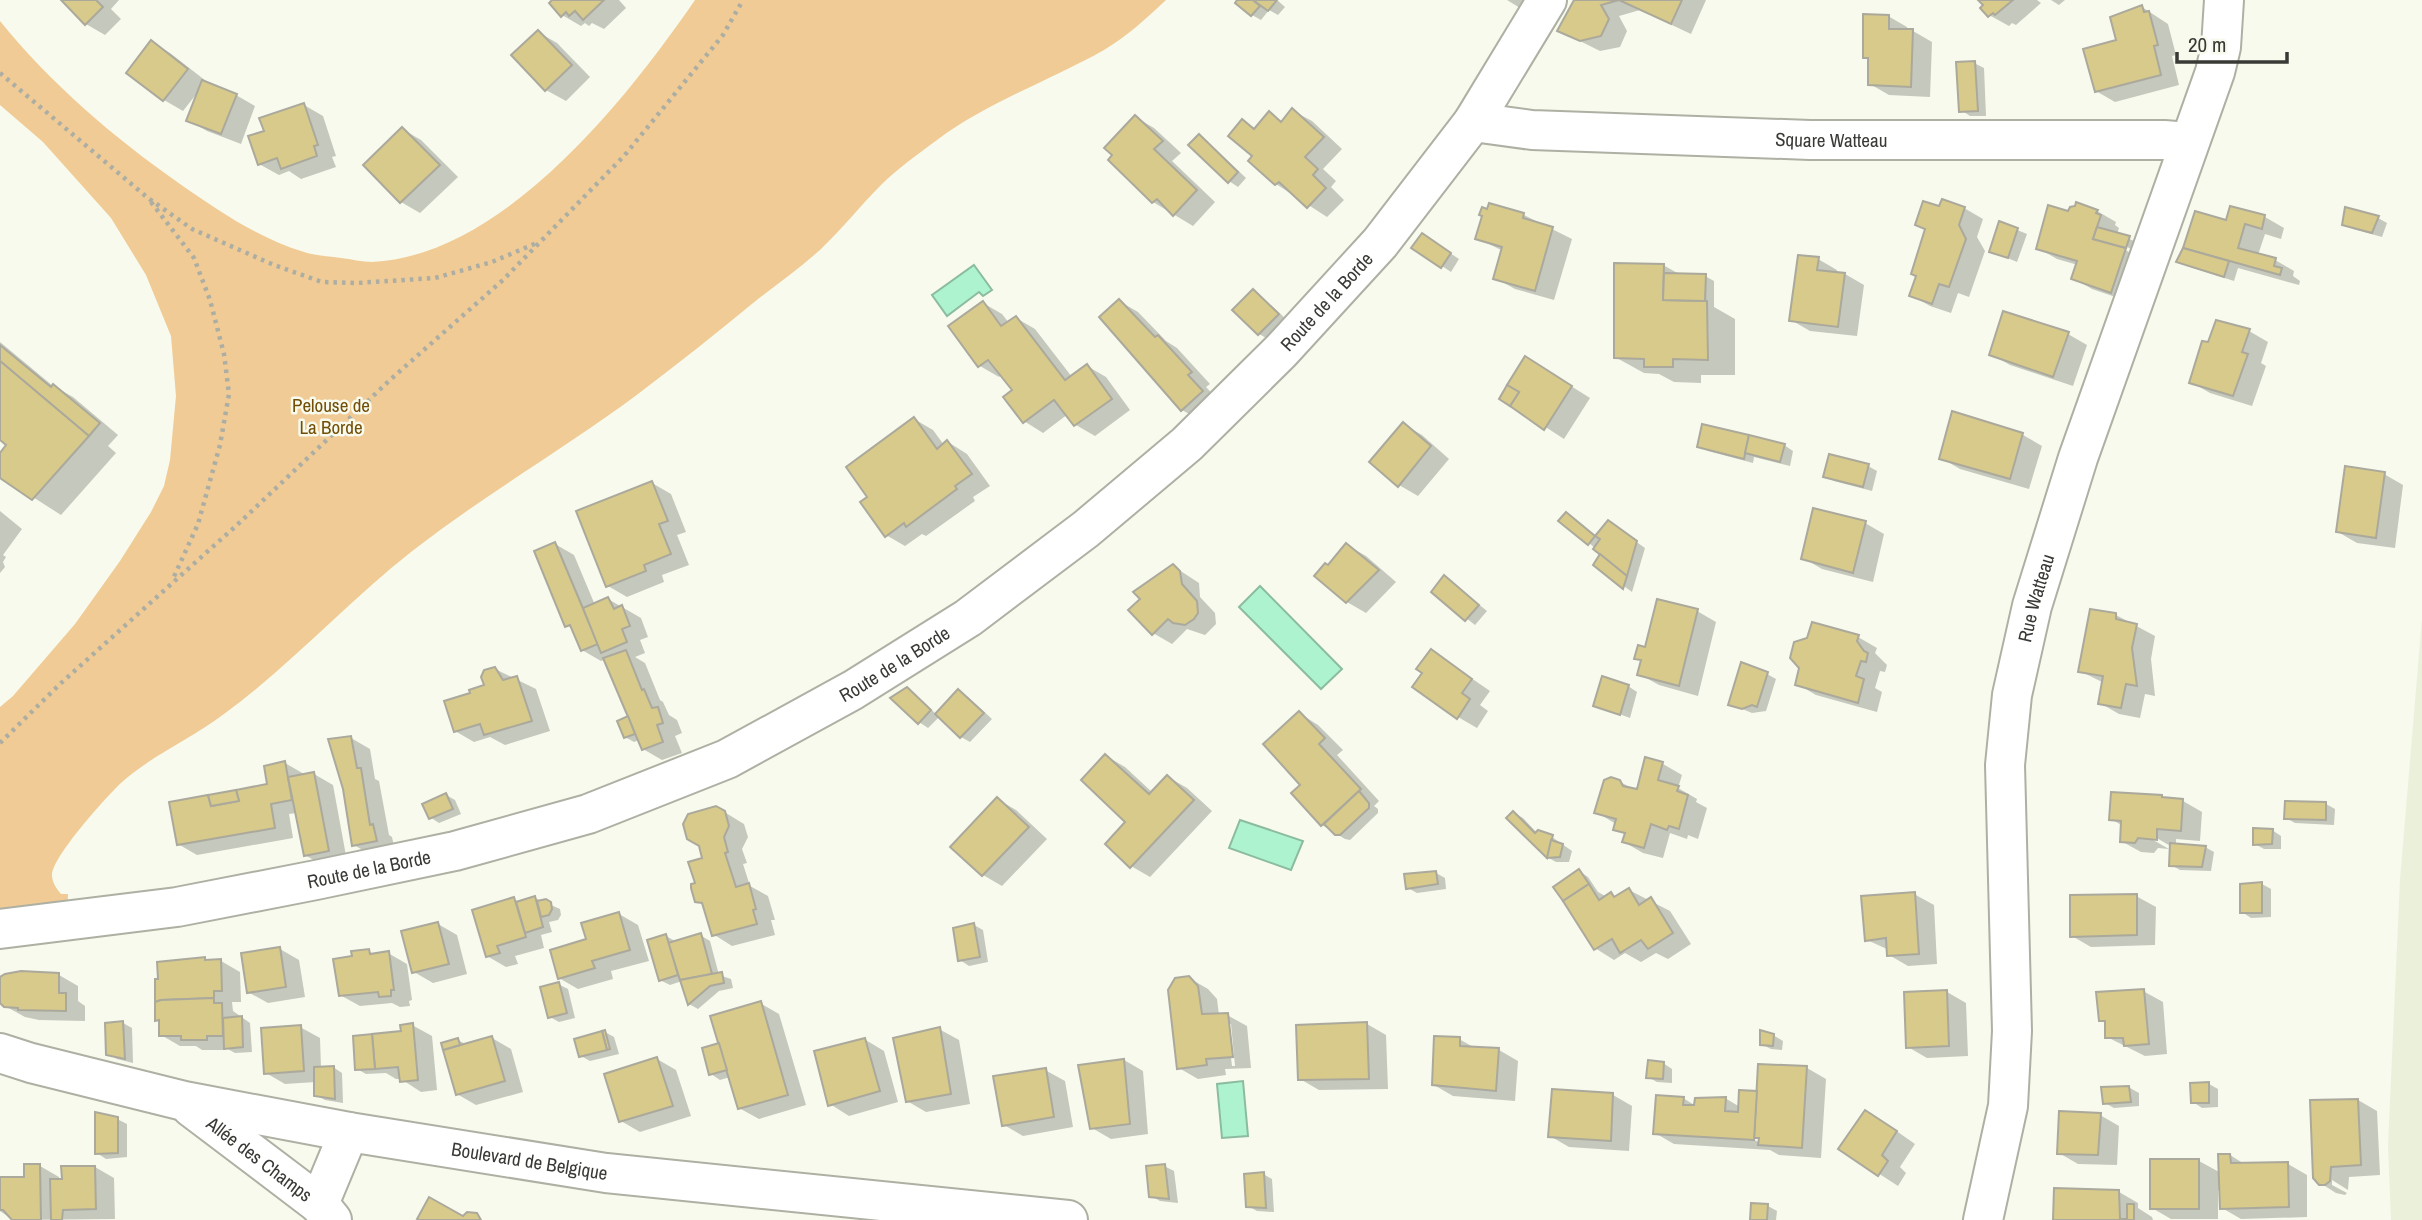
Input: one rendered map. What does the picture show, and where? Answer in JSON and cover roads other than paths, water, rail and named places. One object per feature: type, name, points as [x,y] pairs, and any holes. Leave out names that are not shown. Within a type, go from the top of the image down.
[{"type":"street","name":"Route de la Borde","points":[[0,929],[177,906],[455,851],[600,809],[727,759],[853,690],[968,618],[1086,529],[1187,444],[1281,351],[1380,243],[1473,122],[1547,0]]},
{"type":"street","name":"Rue Watteau","points":[[1983,1220],[2008,1107],[2012,1031],[2006,765],[2012,695],[2032,606],[2078,458],[2215,72],[2221,47],[2224,0]]},
{"type":"street","name":"Square Watteau","points":[[1473,122],[1532,130],[1810,140],[2188,142]]},
{"type":"street","name":"Boulevard de Belgique","points":[[0,1053],[184,1101],[349,1132],[606,1173],[1068,1220]]},
{"type":"street","name":"Allée des Champs","points":[[184,1101],[325,1212]]},
{"type":"street","points":[[325,1212],[349,1132]]},
{"type":"park label","name":"Pelouse de La Borde","points":[[331,416]]}]
